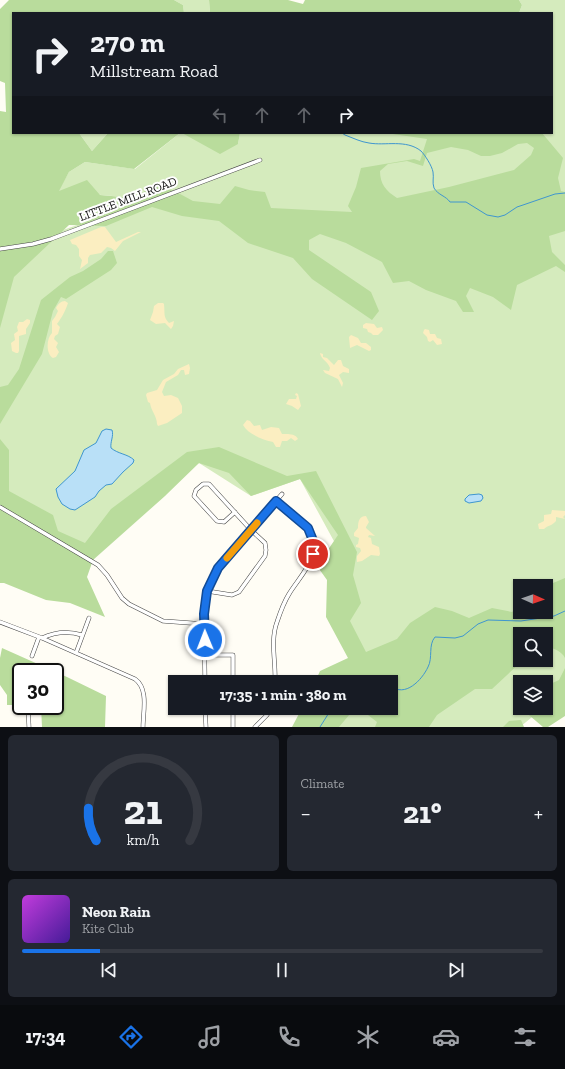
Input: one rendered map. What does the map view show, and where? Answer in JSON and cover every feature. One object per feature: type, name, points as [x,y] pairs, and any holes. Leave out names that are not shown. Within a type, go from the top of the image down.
[{"type":"street","name":"LITTLE MILL ROAD","points":[[0,249],[33,244],[51,239],[260,160]]},
{"type":"street","points":[[207,591],[232,596],[239,592],[265,556],[266,550],[265,543],[251,530],[235,512],[209,484],[203,484],[196,490],[194,496],[217,521],[224,522],[235,512]]},
{"type":"street","points":[[205,675],[204,624],[207,591],[218,568],[282,494]]},
{"type":"street","points":[[275,675],[273,647],[277,622],[288,594],[308,567],[313,554],[314,543],[308,528],[276,501]]},
{"type":"street","points":[[0,507],[98,565],[107,575],[122,598],[129,604],[163,621],[204,624]]},
{"type":"street","points":[[76,653],[89,618]]},
{"type":"street","points":[[0,622],[41,637],[138,681],[144,694],[143,727]]},
{"type":"street","points":[[32,656],[41,637],[50,634],[72,632],[82,635]]},
{"type":"street","points":[[205,655],[233,655],[233,675]]},
{"type":"street","points":[[28,715],[29,727]]},
{"type":"street","points":[[206,715],[206,727]]},
{"type":"street","points":[[233,715],[233,727]]},
{"type":"street","points":[[255,727],[267,715]]},
{"type":"green space","points":[[9,0],[174,0],[183,5],[184,12],[12,12],[12,134],[80,134],[92,151],[107,134],[179,134],[134,169],[85,162],[69,172],[59,191],[87,180],[100,195],[134,198],[158,182],[193,201],[220,204],[235,186],[265,192],[271,208],[352,212],[348,206],[356,187],[361,168],[414,159],[420,161],[427,139],[393,134],[543,134],[563,158],[558,178],[561,191],[565,192],[565,231],[549,236],[552,252],[565,265],[565,272],[556,266],[517,285],[511,310],[493,297],[470,288],[466,296],[474,312],[463,312],[456,301],[426,290],[409,281],[393,283],[382,262],[346,243],[320,234],[309,240],[309,250],[371,292],[379,311],[372,320],[312,279],[293,258],[248,243],[219,221],[182,216],[152,207],[106,226],[69,225],[14,277],[0,328],[0,111],[6,112],[5,83],[0,81],[0,9]],"holes":[[[527,143],[534,148],[531,155],[514,170],[449,187],[397,198],[384,187],[380,176],[380,171],[388,164],[407,161],[423,166],[427,153],[451,147],[468,150],[481,156],[490,156],[502,153],[518,144]]]},
{"type":"green space","points":[[174,0],[209,0],[210,12],[184,12],[183,5]]},
{"type":"green space","points":[[209,0],[288,0],[303,4],[305,0],[519,0],[522,5],[519,12],[210,12]]},
{"type":"green space","points":[[519,0],[565,0],[565,678],[553,695],[553,675],[513,675],[513,715],[535,715],[520,727],[317,727],[325,715],[398,715],[398,675],[376,675],[357,666],[336,609],[341,554],[300,479],[251,496],[199,463],[59,569],[0,487],[0,281],[63,230],[175,191],[158,182],[134,198],[58,191],[69,172],[85,162],[135,169],[179,134],[238,144],[240,134],[553,134],[553,12],[519,12],[522,5]]},
{"type":"green space","points":[[80,134],[107,134],[92,151]]},
{"type":"green space","points":[[184,134],[240,134],[238,144],[220,154]]},
{"type":"green space","points":[[108,251],[113,251],[117,263],[111,270],[66,299],[61,297],[53,311],[42,354],[0,424],[0,387],[8,385],[19,369],[41,300],[70,277],[83,271],[101,259]]},
{"type":"green space","points":[[0,439],[9,450],[9,491],[53,515],[58,531],[85,543],[111,509],[187,452],[219,447],[287,476],[316,471],[357,552],[353,575],[361,603],[350,621],[366,652],[397,639],[410,623],[435,607],[452,611],[469,618],[492,608],[513,611],[513,619],[553,619],[553,583],[565,578],[565,658],[562,654],[553,648],[553,627],[513,627],[513,667],[516,667],[492,689],[475,689],[437,715],[429,727],[375,727],[377,722],[368,715],[398,715],[398,675],[318,675],[320,671],[348,658],[326,617],[327,580],[317,566],[338,535],[300,479],[251,496],[229,473],[199,463],[165,496],[93,560],[87,577],[105,617],[70,603],[46,600],[4,583],[0,583]]},
{"type":"green space","points":[[2,648],[36,663],[12,663],[12,705],[7,705],[7,695],[0,685],[0,658]]},
{"type":"green space","points":[[565,668],[565,716],[548,727],[543,727],[529,715],[553,715],[553,683],[559,680]]},
{"type":"green space","points":[[64,676],[106,696],[105,727],[42,727],[41,715],[64,715]]},
{"type":"green space","points":[[298,715],[349,715],[339,727],[292,727]]},
{"type":"green space","points":[[521,720],[524,727],[503,727],[509,721]]},
{"type":"sand","points":[[101,227],[105,227],[116,242],[141,232],[123,241],[115,251],[107,247],[101,253],[90,255],[88,258],[88,263],[80,269],[82,260],[79,256],[79,249],[76,245],[72,244],[70,240]]},
{"type":"sand","points":[[65,301],[68,303],[57,324],[60,327],[58,334],[54,339],[58,343],[56,347],[59,352],[56,357],[53,358],[48,350],[48,342],[52,333],[52,321],[58,311],[56,308],[61,302]]},
{"type":"sand","points":[[158,303],[164,304],[165,317],[167,321],[169,323],[174,321],[171,329],[165,323],[156,324],[150,320],[154,306]]},
{"type":"sand","points":[[27,319],[30,320],[30,323],[26,329],[26,334],[19,336],[19,351],[16,353],[12,351],[11,343],[15,340],[14,334],[18,331],[17,327],[19,322],[23,322]]},
{"type":"sand","points":[[366,323],[374,324],[377,328],[382,327],[383,330],[378,335],[373,335],[368,332],[367,329],[363,328],[363,325]]},
{"type":"sand","points":[[425,329],[429,330],[430,334],[435,334],[437,338],[441,339],[442,344],[437,345],[433,340],[430,342],[428,341],[427,337],[423,333]]},
{"type":"sand","points":[[351,335],[358,338],[361,343],[366,343],[371,347],[371,350],[369,351],[357,345],[350,348],[349,337]]},
{"type":"sand","points":[[320,353],[334,365],[338,360],[341,360],[343,366],[349,369],[349,373],[343,372],[339,375],[343,383],[342,387],[338,379],[325,373],[323,370],[329,371],[330,368]]},
{"type":"sand","points":[[189,364],[189,374],[185,375],[184,370],[181,370],[178,375],[166,382],[162,392],[164,396],[171,395],[178,398],[182,406],[182,413],[167,423],[158,426],[150,403],[148,402],[146,395],[147,393],[157,390],[163,380],[174,374],[178,369]]},
{"type":"sand","points":[[296,393],[298,394],[301,406],[298,410],[286,404],[289,399],[296,399]]},
{"type":"sand","points":[[247,420],[254,426],[260,425],[262,430],[271,427],[279,428],[282,434],[293,435],[298,439],[295,441],[291,438],[287,441],[282,441],[280,447],[276,447],[273,442],[260,438],[248,431],[243,425]]},
{"type":"sand","points":[[552,510],[565,511],[565,515],[563,517],[565,519],[556,517],[556,521],[553,524],[544,529],[539,529],[538,524],[544,521],[544,515],[551,514]]},
{"type":"sand","points":[[366,516],[369,522],[366,528],[375,536],[369,535],[368,537],[371,538],[372,544],[379,547],[380,554],[379,556],[371,555],[362,561],[357,562],[357,556],[361,551],[360,548],[356,547],[359,538],[354,536],[354,533],[358,528],[360,518]]},
{"type":"water","points":[[106,429],[112,430],[113,434],[111,448],[132,458],[134,460],[133,463],[112,484],[106,485],[99,491],[95,497],[75,510],[70,509],[62,504],[56,489],[75,471],[84,450],[96,443],[102,431]]},
{"type":"water","points":[[469,495],[482,495],[483,498],[481,501],[469,503],[465,501]]},
{"type":"waterway","points":[[344,134],[354,139],[375,144],[402,144],[415,147],[423,153],[430,164],[433,172],[434,188],[438,192],[450,202],[466,202],[487,215],[498,217],[505,215],[517,207],[555,194],[565,193]]},
{"type":"waterway","points":[[398,689],[407,689],[422,677],[430,660],[432,644],[435,637],[455,638],[463,636],[478,624],[488,620],[521,621],[554,616],[565,611]]},
{"type":"waterway","points":[[320,727],[328,715]]},
{"type":"slow traffic","points":[[227,558],[257,523]]},
{"type":"route","points":[[205,640],[205,602],[207,591],[218,568],[276,501],[308,528],[314,543],[313,554]]}]
